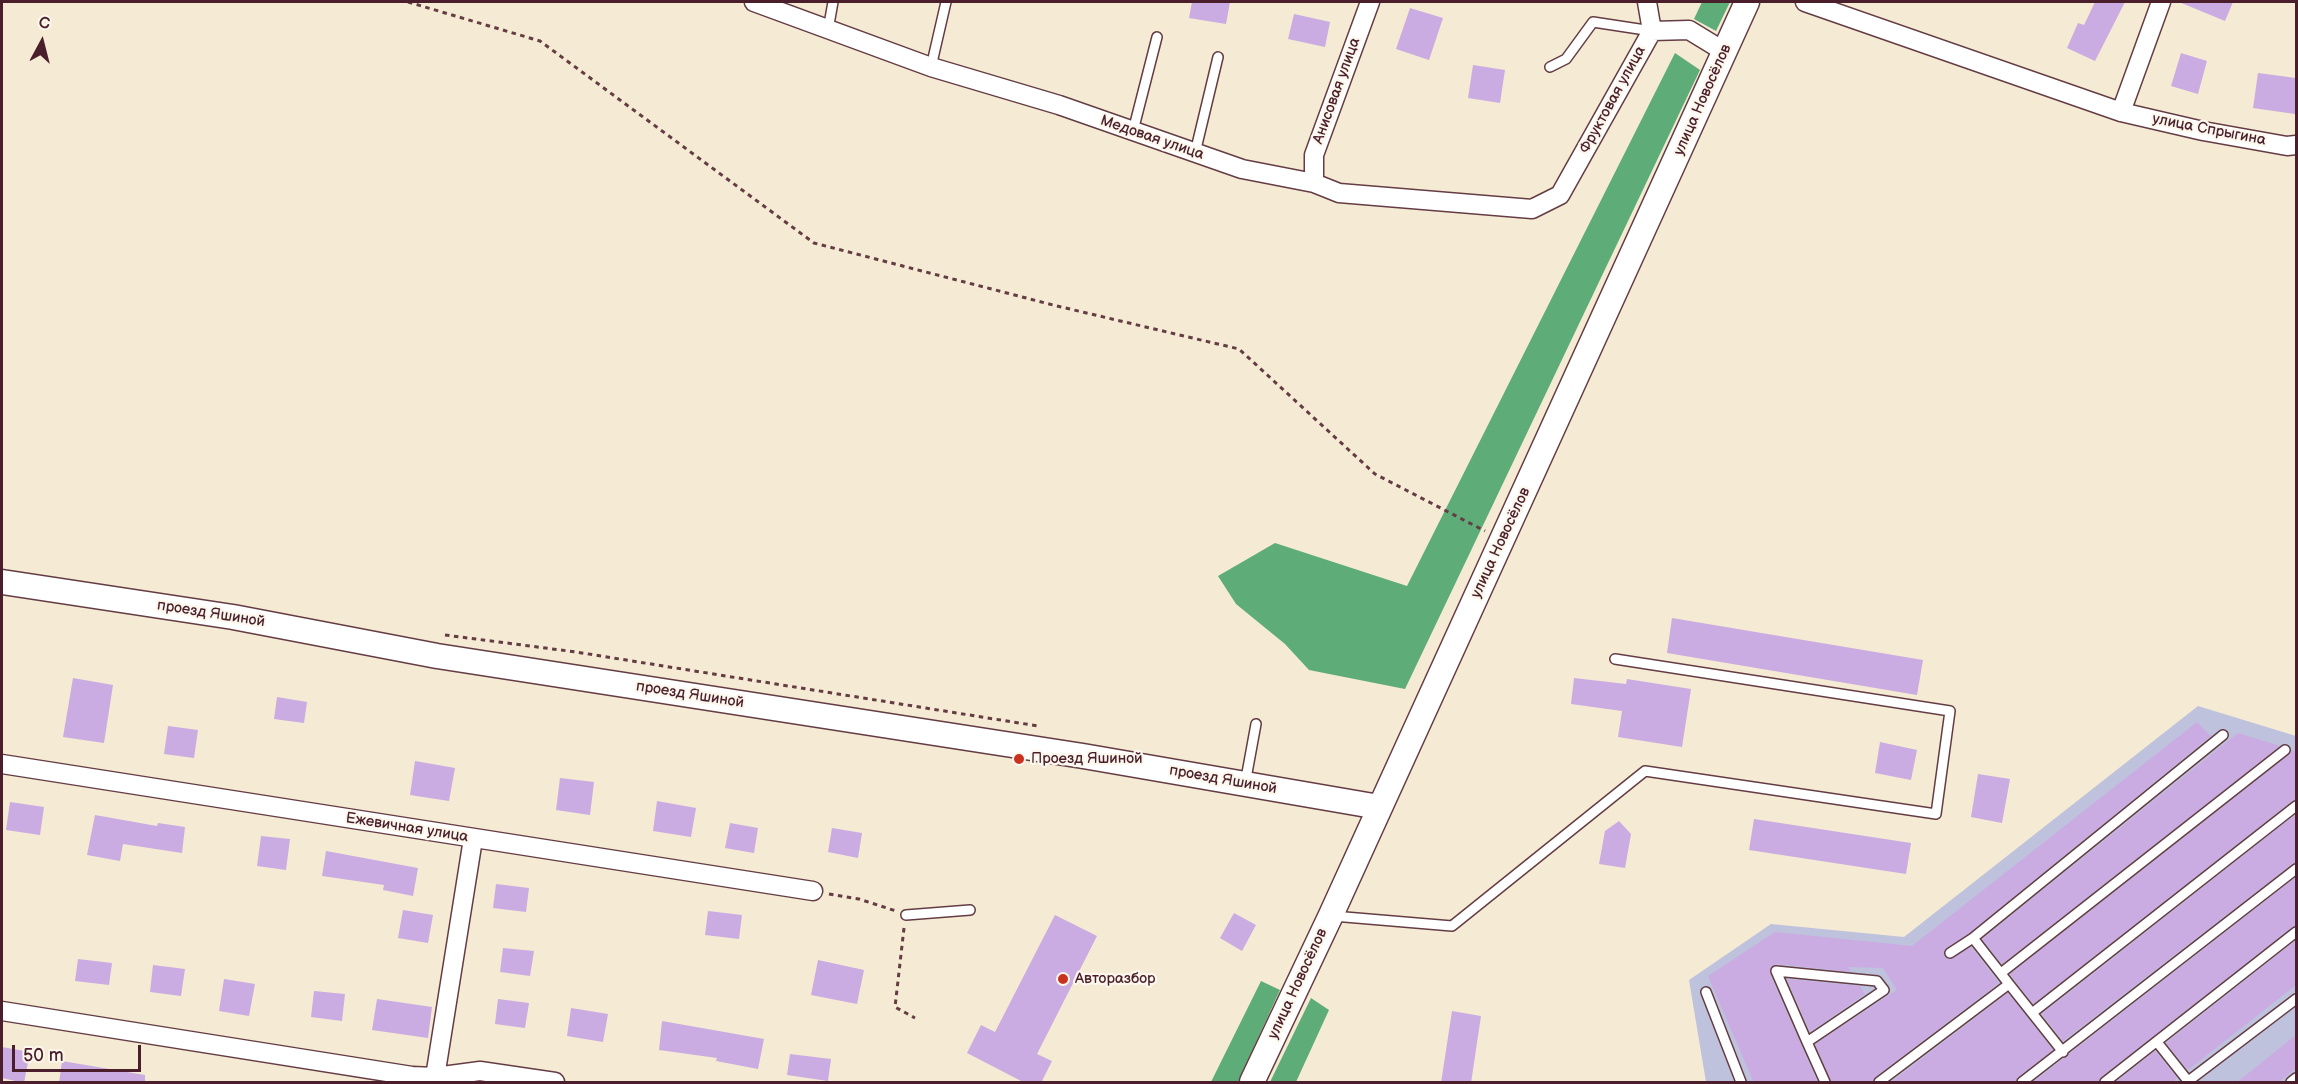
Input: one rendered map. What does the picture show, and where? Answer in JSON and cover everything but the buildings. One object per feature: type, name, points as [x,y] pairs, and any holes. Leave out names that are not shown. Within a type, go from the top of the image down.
[{"type":"street","name":"Медовая улица","points":[[754,2],[931,67],[1059,105],[1242,169],[1314,183],[1339,194],[1532,209],[1560,195]]},
{"type":"street","name":"Анисовая улица","points":[[1314,183],[1314,155],[1370,2]]},
{"type":"street","name":"Фруктовая улица","points":[[1560,195],[1652,31],[1647,2]]},
{"type":"street","name":"улица Новосёлов","points":[[1252,1083],[1331,915],[1747,2]]},
{"type":"street","name":"улица Спрыгина","points":[[1806,2],[2121,112],[2203,131],[2287,146],[2296,145]]},
{"type":"street","points":[[2121,112],[2162,2]]},
{"type":"street","points":[[1652,31],[1689,30],[1725,52]]},
{"type":"street","name":"проезд Яшиной","points":[[2,582],[233,617],[437,656],[1083,756],[1379,807]]},
{"type":"street","name":"Ежевичная улица","points":[[2,764],[813,891]]},
{"type":"street","points":[[435,1077],[473,839]]},
{"type":"street","points":[[2,1011],[412,1076],[435,1077],[480,1071],[555,1083]]},
{"type":"lane","points":[[828,30],[834,2]]},
{"type":"lane","points":[[931,67],[946,2]]},
{"type":"lane","points":[[1550,67],[1566,59],[1593,22],[1652,31]]},
{"type":"lane","points":[[1133,131],[1157,37]]},
{"type":"lane","points":[[1195,153],[1218,57]]},
{"type":"lane","points":[[1331,915],[1452,926],[1645,771],[1936,814],[1950,711],[1615,659]]},
{"type":"lane","points":[[1245,784],[1256,724]]},
{"type":"lane","points":[[1950,953],[1973,938],[2223,735]]},
{"type":"lane","points":[[2001,973],[2284,750]]},
{"type":"lane","points":[[2032,1013],[2296,806]]},
{"type":"lane","points":[[2022,1083],[2296,868]]},
{"type":"lane","points":[[906,915],[970,910]]},
{"type":"lane","points":[[2105,1083],[2296,932]]},
{"type":"lane","points":[[1973,938],[2063,1052]]},
{"type":"lane","points":[[1807,1042],[1884,990],[1877,981],[1776,971],[1807,1042],[1825,1083]]},
{"type":"lane","points":[[1879,1083],[2009,984]]},
{"type":"lane","points":[[1706,992],[1741,1083]]},
{"type":"lane","points":[[2157,1042],[2188,1082],[2296,999]]},
{"type":"lane","points":[[2291,1083],[2296,1078]]},
{"type":"path","points":[[408,2],[540,41],[814,243],[1057,306],[1239,349],[1375,474],[1502,540]]},
{"type":"path","points":[[436,634],[587,654],[1044,728]]},
{"type":"path","points":[[813,891],[859,899],[906,915],[895,1007],[915,1018]]},
{"type":"shaded area","points":[[2198,706],[2296,736],[2296,1082],[1706,1082],[1689,980],[1771,924],[1904,937]]},
{"type":"green space","points":[[1702,2],[1730,2],[1716,31],[1694,19]]},
{"type":"green space","points":[[1675,53],[1700,70],[1405,689],[1309,670],[1285,644],[1236,604],[1218,576],[1275,543],[1407,586]]},
{"type":"green space","points":[[1261,981],[1280,990],[1238,1082],[1211,1082]]},
{"type":"green space","points":[[1311,998],[1329,1010],[1296,1082],[1270,1082]]},
{"type":"place","name":"Проезд Яшиной","points":[[1019,759]]},
{"type":"place","name":"Авторазбор","points":[[1063,979]]}]
